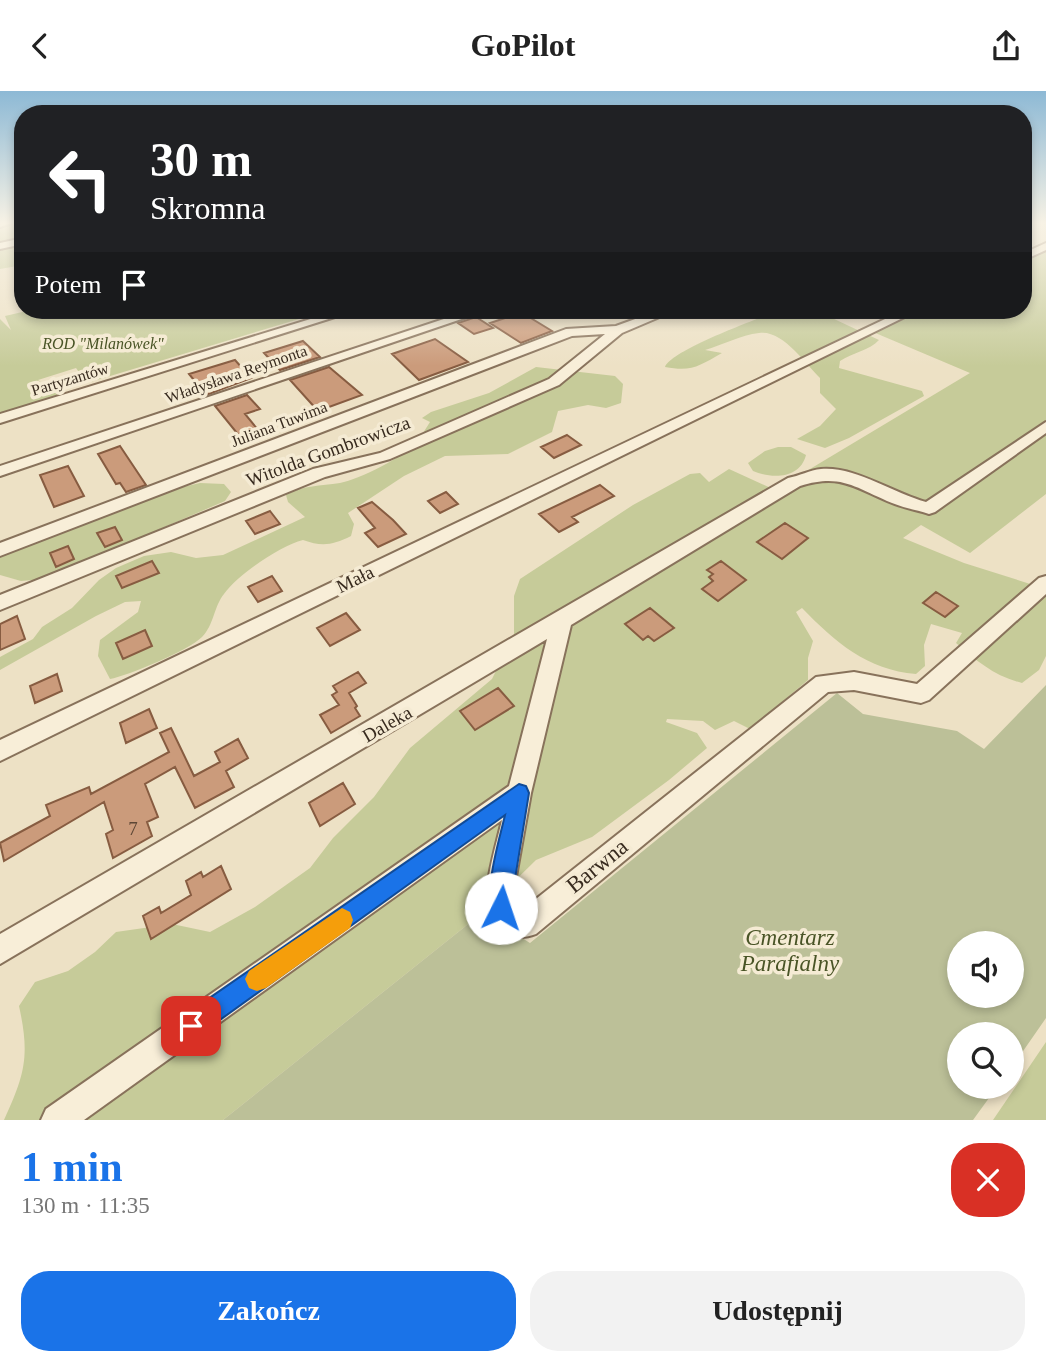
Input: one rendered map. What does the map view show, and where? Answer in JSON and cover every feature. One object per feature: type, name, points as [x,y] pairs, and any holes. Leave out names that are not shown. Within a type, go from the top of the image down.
[{"type":"street","name":"Partyzantów","points":[[0,419],[322,319]]},
{"type":"street","name":"Władysława Reymonta","points":[[0,471],[455,319]]},
{"type":"street","points":[[618,330],[647,319]]},
{"type":"street","name":"Mała","points":[[0,751],[894,319]]},
{"type":"street","name":"Juliana Tuwima","points":[[0,550],[570,331],[618,330]]},
{"type":"street","name":"Witolda Gombrowicza","points":[[0,603],[318,473],[385,456],[554,382],[618,330]]},
{"type":"street","name":"Daleka","points":[[0,950],[794,482],[822,474],[865,482],[899,500],[929,507],[1046,426]]},
{"type":"street","name":"Barwna","points":[[562,621],[519,793],[501,888],[501,908],[515,923],[526,924],[823,683],[855,681],[921,694],[1046,583]]},
{"type":"street","points":[[57,1120],[519,793]]},
{"type":"green space","points":[[1032,270],[1046,270],[1046,494],[970,553],[921,525],[903,538],[964,563],[1046,589],[1046,656],[1039,670],[1022,683],[1003,676],[979,662],[956,643],[962,633],[931,624],[924,645],[925,666],[916,674],[882,667],[840,643],[802,608],[796,612],[813,641],[808,658],[808,680],[750,729],[734,721],[715,730],[703,721],[667,719],[666,722],[697,733],[707,748],[592,837],[536,860],[482,913],[223,1120],[4,1120],[17,1090],[24,1064],[24,1038],[19,1006],[35,982],[68,971],[95,952],[116,932],[172,924],[210,932],[255,907],[310,868],[333,838],[374,797],[410,748],[492,679],[514,634],[514,596],[520,579],[633,505],[690,474],[700,473],[709,482],[729,469],[775,490],[970,373],[873,332],[901,319],[1032,319]]},
{"type":"green space","name":"ROD \"Milanówek\"","points":[[14,314],[14,319],[299,319],[87,383],[76,368],[38,380],[63,399],[0,419],[0,319],[11,330],[5,316]]},
{"type":"green space","points":[[757,319],[834,319],[879,340],[840,361],[839,368],[922,391],[924,396],[849,438],[825,448],[797,439],[820,426],[836,409],[820,393],[820,378],[793,349],[776,336],[759,333],[745,336],[705,350],[722,353],[701,364],[682,369],[665,367],[683,352]]},
{"type":"green space","points":[[536,367],[615,376],[623,384],[621,403],[606,408],[588,405],[558,411],[552,432],[508,454],[445,456],[404,476],[348,513],[354,524],[351,536],[327,544],[303,540],[294,543],[249,570],[224,594],[202,637],[158,662],[110,679],[98,656],[100,640],[138,612],[141,601],[125,602],[96,616],[0,670],[0,657],[33,639],[42,627],[72,608],[99,580],[116,568],[144,556],[171,552],[196,558],[223,555],[305,517],[288,502],[286,495],[306,488],[349,481],[381,467],[418,441],[430,422],[422,418],[431,412],[489,393]]},
{"type":"green space","points":[[791,447],[806,455],[798,469],[777,476],[753,471],[748,463],[765,451]]},
{"type":"green space","points":[[200,483],[224,484],[231,492],[225,501],[44,579],[21,581],[0,575],[0,556],[174,489]]},
{"type":"green space","name":"Cmentarz Parafialny","points":[[1046,685],[1046,1018],[1024,1050],[1024,1022],[947,1022],[947,1099],[988,1099],[973,1120],[223,1120],[482,913],[530,943],[837,693],[863,714],[957,731],[984,749]]},
{"type":"green space","points":[[1046,1042],[1046,1120],[993,1120],[1007,1099],[1024,1099],[1024,1074]]},
{"type":"building","points":[[479,319],[493,328],[474,334],[458,323]]},
{"type":"building","points":[[502,319],[532,319],[552,331],[521,343],[490,323]]},
{"type":"building","points":[[435,339],[468,362],[419,380],[392,354]]},
{"type":"building","points":[[303,341],[320,357],[280,370],[264,353]]},
{"type":"building","points":[[235,360],[251,378],[206,395],[189,374]]},
{"type":"building","points":[[329,367],[362,395],[318,411],[290,380]]},
{"type":"building","points":[[247,395],[260,409],[245,414],[263,436],[245,443],[215,406]]},
{"type":"building","points":[[567,435],[581,445],[554,458],[541,447]]},
{"type":"building","points":[[120,446],[146,485],[126,492],[120,483],[116,484],[98,454]]},
{"type":"building","points":[[68,466],[84,496],[54,507],[40,475]]},
{"type":"building","points":[[600,485],[614,496],[572,517],[578,522],[559,532],[539,514]]},
{"type":"building","points":[[446,492],[458,504],[440,513],[428,501]]},
{"type":"building","points":[[372,502],[406,534],[378,547],[365,533],[375,528],[358,508]]},
{"type":"building","points":[[270,511],[280,524],[255,534],[246,521]]},
{"type":"building","points":[[785,523],[808,538],[782,559],[757,542]]},
{"type":"building","points":[[115,527],[122,540],[105,547],[97,533]]},
{"type":"building","points":[[68,546],[74,559],[56,567],[50,553]]},
{"type":"building","points":[[152,561],[159,573],[122,588],[116,576]]},
{"type":"building","points":[[721,561],[746,580],[718,601],[702,589],[713,581],[709,577],[713,574],[707,570]]},
{"type":"building","points":[[272,576],[282,591],[258,602],[248,587]]},
{"type":"building","points":[[936,592],[958,606],[945,617],[923,603]]},
{"type":"building","points":[[650,608],[674,628],[654,641],[648,636],[643,640],[625,624]]},
{"type":"building","points":[[346,613],[360,630],[330,646],[317,628]]},
{"type":"building","points":[[17,616],[25,639],[0,650],[0,624]]},
{"type":"building","points":[[145,630],[152,646],[123,659],[116,643]]},
{"type":"building","points":[[358,672],[366,683],[349,693],[360,716],[331,733],[320,715],[339,705],[332,695],[337,692],[333,686]]},
{"type":"building","points":[[57,674],[62,691],[35,703],[30,686]]},
{"type":"building","points":[[498,688],[514,706],[475,730],[460,711]]},
{"type":"building","points":[[149,709],[157,728],[126,743],[120,723]]},
{"type":"building","points":[[171,728],[194,776],[220,762],[215,752],[238,739],[248,758],[226,771],[234,787],[195,808],[175,767],[145,784],[158,817],[147,822],[152,836],[113,858],[106,834],[113,830],[104,802],[4,861],[0,843],[50,816],[46,805],[89,787],[91,794],[169,752],[160,733]]},
{"type":"building","points":[[343,783],[355,804],[320,826],[309,803]]},
{"type":"building","points":[[221,866],[231,889],[151,939],[143,916],[159,907],[161,913],[191,895],[186,881],[201,872],[203,877]]},
{"type":"slow traffic","points":[[257,979],[342,920]]},
{"type":"route","points":[[191,1026],[519,793],[501,888],[501,908]]}]
